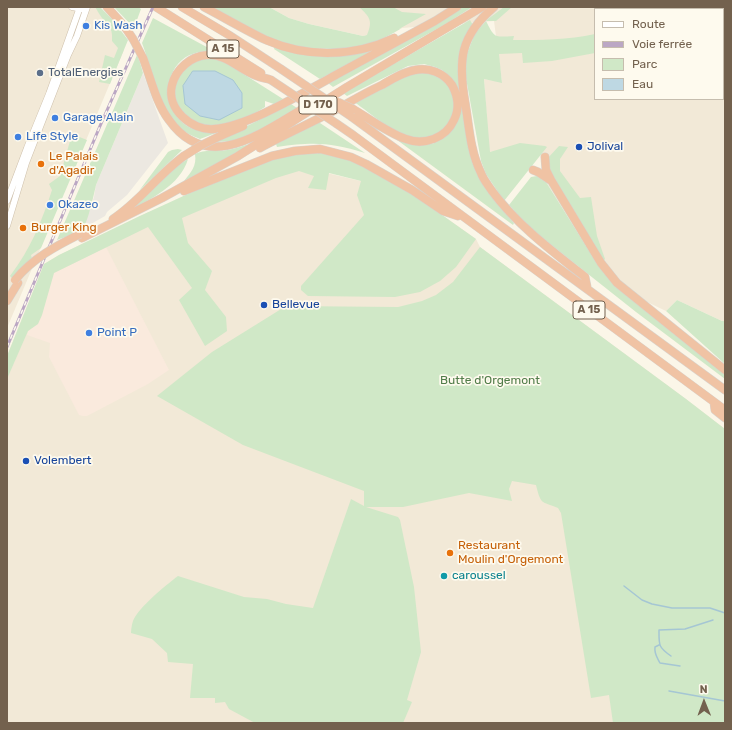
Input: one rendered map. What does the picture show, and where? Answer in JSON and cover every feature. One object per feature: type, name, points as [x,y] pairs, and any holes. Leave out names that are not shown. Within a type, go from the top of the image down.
[{"type":"highway","points":[[107,7],[125,27],[133,39],[143,58],[162,109],[169,120],[180,133],[197,144],[216,147],[228,146],[245,141],[446,29]]},
{"type":"highway","name":"A 15","points":[[156,7],[271,80],[353,135],[725,410]]},
{"type":"highway","name":"A 15","points":[[182,7],[352,113],[725,390]]},
{"type":"highway","points":[[204,7],[267,40],[301,50],[321,53],[344,53],[382,44],[453,7]]},
{"type":"highway","name":"D 170","points":[[81,236],[111,220],[125,210],[168,168],[200,146],[282,107],[336,75],[435,21],[457,7]]},
{"type":"highway","name":"D 170","points":[[7,292],[27,266],[39,256],[56,246],[139,210],[192,182],[238,156],[347,87],[482,7]]},
{"type":"highway","points":[[494,7],[476,25],[469,36],[462,57],[462,79],[472,144],[476,160],[481,173],[501,203],[524,227],[585,278],[587,288]]},
{"type":"highway","points":[[271,80],[256,76],[218,56],[207,54],[195,57],[185,63],[177,74],[172,85],[172,94],[178,111],[184,119],[199,127],[214,129],[229,126],[262,113],[336,75]]},
{"type":"highway","points":[[192,182],[337,109],[400,74],[424,69],[442,74],[449,81],[455,91],[458,106],[457,114],[448,130],[432,140],[423,142],[405,139],[352,113]]},
{"type":"highway","points":[[139,210],[272,156],[295,151],[320,149],[337,153],[366,164],[412,190],[443,211],[464,218]]},
{"type":"highway","points":[[545,157],[546,170],[551,180],[600,263],[617,283],[725,370]]},
{"type":"highway","points":[[533,170],[551,180]]},
{"type":"highway","name":"D 170","points":[[7,301],[16,281]]},
{"type":"highway","points":[[700,370],[709,370],[725,382]]},
{"type":"highway","points":[[714,402],[715,410],[725,418]]},
{"type":"main road","points":[[7,226],[26,163],[48,102],[66,54],[72,48],[83,8],[72,7]]},
{"type":"main road","points":[[7,201],[48,102]]},
{"type":"shaded area","points":[[7,7],[95,7],[124,50],[7,328]]},
{"type":"shaded area","points":[[269,7],[725,7],[725,321],[722,321],[677,300],[666,311],[616,287],[598,265],[546,182],[539,149],[489,152],[484,79],[502,82],[494,21],[402,28],[363,36],[289,18]]},
{"type":"shaded area","points":[[143,73],[168,143],[127,195],[107,212],[105,216],[91,224],[85,223],[94,197],[96,185]]},
{"type":"shaded area","points":[[272,160],[411,193],[476,239],[480,247],[725,429],[725,723],[7,723],[7,356],[44,264],[59,255],[142,215]]},
{"type":"shaded area","name":"Point P","points":[[106,247],[169,370],[148,384],[87,416],[83,416],[79,415],[49,357],[50,343],[27,335],[28,331],[42,315],[54,273]]},
{"type":"green space","points":[[95,7],[100,7],[112,19],[128,40],[110,84],[99,82],[105,55],[114,58],[118,48],[112,41],[112,33],[110,28]]},
{"type":"green space","points":[[114,7],[138,7],[141,9],[134,28]]},
{"type":"green space","points":[[211,7],[269,7],[289,18],[363,36],[367,35],[370,23],[366,14],[359,7],[393,7],[402,12],[426,14],[390,35],[373,42],[356,48],[329,50],[301,47],[274,40],[249,29]]},
{"type":"green space","points":[[462,7],[472,7],[444,25],[333,87],[328,83]]},
{"type":"green space","points":[[504,7],[512,7],[496,21],[486,21]]},
{"type":"green space","points":[[153,18],[214,51],[193,54],[182,60],[175,68],[171,77],[169,96],[171,106],[182,122],[191,128],[198,130],[221,131],[200,139],[181,129],[166,110],[142,43]]},
{"type":"green space","points":[[470,20],[473,25],[461,53],[472,162],[480,179],[495,201],[514,223],[513,225],[393,137],[432,144],[445,137],[453,129],[458,119],[450,77],[442,70],[424,64],[408,66],[347,96],[343,93]]},
{"type":"green space","points":[[486,21],[496,36],[514,36],[513,40],[564,39],[594,34],[594,53],[552,61],[523,63],[522,53],[499,54],[502,83],[484,79],[490,152],[520,143],[547,147],[504,201],[486,174],[481,161],[464,67],[475,33]]},
{"type":"green space","points":[[275,46],[367,51],[368,53],[320,79],[274,49]]},
{"type":"green space","points":[[137,55],[143,73],[96,185],[91,208],[85,225],[78,232],[57,240]]},
{"type":"green space","points":[[211,58],[223,61],[283,99],[274,104],[265,101],[265,107],[243,119],[226,124],[209,125],[193,121],[182,112],[175,100],[174,95],[176,83],[180,72],[188,64],[195,60]]},
{"type":"green space","points":[[419,72],[436,76],[448,85],[454,96],[454,109],[451,121],[443,130],[432,137],[418,138],[392,129],[354,102],[395,80]]},
{"type":"green space","points":[[291,104],[297,108],[258,131],[233,141],[215,142]]},
{"type":"green space","points":[[317,121],[365,153],[353,149],[321,144],[301,144],[277,147],[276,144]]},
{"type":"green space","points":[[72,134],[87,140],[41,248],[31,255],[32,259],[13,279],[10,276],[24,256],[44,213],[52,190],[49,184],[60,176]]},
{"type":"green space","points":[[249,144],[251,145],[233,156],[184,181],[194,165],[195,154],[230,150]]},
{"type":"green space","points":[[559,146],[568,147],[560,159],[560,171],[580,198],[591,197],[597,236],[605,259],[602,262],[549,171],[547,159]]},
{"type":"green space","points":[[178,149],[182,150],[139,191],[168,152]]},
{"type":"green space","points":[[320,153],[351,160],[411,193],[476,239],[456,267],[440,281],[420,292],[395,297],[308,296],[301,290],[301,286],[364,215],[357,195],[361,181],[329,173],[326,190],[308,188],[314,176],[299,171],[276,178],[182,218],[188,243],[212,271],[205,290],[226,317],[227,331],[205,346],[179,300],[192,288],[148,227],[54,273],[42,315],[38,324],[28,331],[7,379],[7,356],[44,264],[59,255],[203,187],[272,160],[296,154]]},
{"type":"green space","points":[[188,159],[178,177],[163,191],[127,212],[175,167]]},
{"type":"green space","points":[[537,176],[546,182],[598,265],[725,373],[725,379],[636,312],[527,225],[509,205],[531,177]]},
{"type":"green space","name":"Butte d'Orgemont","points":[[480,247],[725,429],[725,723],[613,723],[609,695],[591,698],[561,513],[558,508],[542,501],[536,485],[512,481],[509,489],[512,501],[469,493],[403,507],[366,507],[398,517],[400,520],[414,587],[421,652],[407,700],[412,702],[403,723],[255,723],[229,709],[225,702],[215,703],[215,698],[190,698],[193,664],[168,662],[167,653],[152,639],[131,633],[133,621],[140,610],[146,603],[178,576],[244,597],[267,599],[286,604],[313,608],[351,499],[364,506],[364,491],[243,445],[157,396],[212,352],[286,306],[398,307],[422,301],[436,295],[453,282]]},
{"type":"green space","points":[[677,300],[722,321],[725,321],[725,364],[666,311]]},
{"type":"water","points":[[193,71],[215,71],[233,80],[242,93],[242,108],[219,120],[200,116],[185,104],[183,86]]},
{"type":"waterway","points":[[624,586],[642,600],[652,604],[672,608],[710,608],[725,613]]},
{"type":"waterway","points":[[671,656],[661,648],[659,630],[685,629],[713,620]]},
{"type":"waterway","points":[[659,645],[655,647],[655,649],[660,663],[680,666]]},
{"type":"waterway","points":[[669,691],[725,701]]},
{"type":"railway","points":[[7,347],[100,126],[153,7]]},
{"type":"place","name":"Kis Wash","points":[[86,26]]},
{"type":"place","name":"TotalEnergies","points":[[40,73]]},
{"type":"place","name":"Garage Alain","points":[[55,118]]},
{"type":"place","name":"Life Style","points":[[18,137]]},
{"type":"place","name":"Jolival","points":[[579,147]]},
{"type":"place","name":"Le Palais d'Agadir","points":[[41,164]]},
{"type":"place","name":"Okazeo","points":[[50,205]]},
{"type":"place","name":"Burger King","points":[[23,228]]},
{"type":"place","name":"Bellevue","points":[[264,305]]},
{"type":"place","name":"Point P","points":[[89,333]]},
{"type":"place","name":"Volembert","points":[[26,461]]},
{"type":"place","name":"Restaurant Moulin d'Orgemont","points":[[450,553]]},
{"type":"place","name":"caroussel","points":[[444,576]]}]
